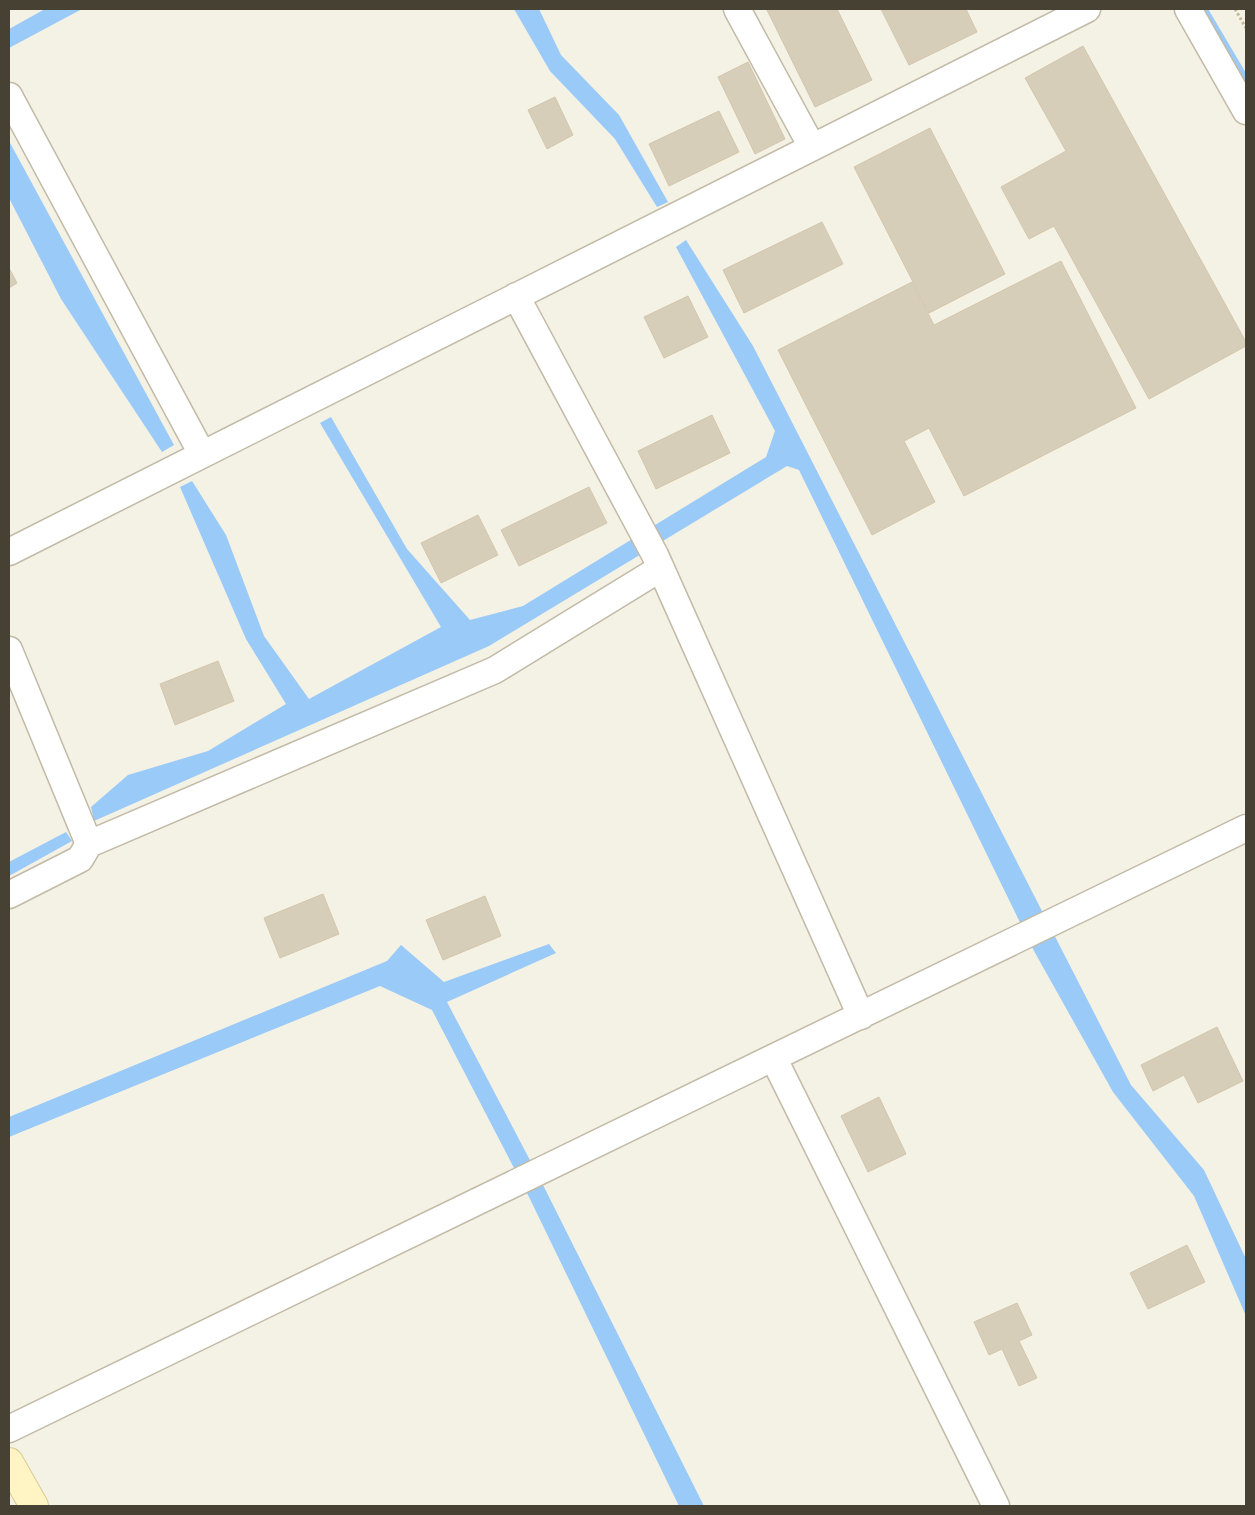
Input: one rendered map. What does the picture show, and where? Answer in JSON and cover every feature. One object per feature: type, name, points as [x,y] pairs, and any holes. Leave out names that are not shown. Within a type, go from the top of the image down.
[{"type":"street","points":[[737,9],[812,147]]},
{"type":"street","points":[[9,552],[1087,9]]},
{"type":"street","points":[[1188,9],[1246,112]]},
{"type":"street","points":[[9,96],[202,454]]},
{"type":"street","points":[[516,296],[658,562],[860,1016]]},
{"type":"street","points":[[9,895],[80,859],[89,844],[495,670],[658,562]]},
{"type":"street","points":[[9,650],[89,844]]},
{"type":"street","points":[[9,1429],[1246,828]]},
{"type":"street","points":[[774,1058],[996,1506]]},
{"type":"street","points":[[9,1462],[34,1506]]},
{"type":"path","points":[[1235,9],[1246,28]]},
{"type":"water","points":[[45,9],[82,9],[9,48],[9,29]]},
{"type":"water","points":[[514,9],[539,9],[561,55],[619,115],[668,202],[657,207],[615,139],[550,71]]},
{"type":"water","points":[[9,141],[174,445],[162,452],[61,299],[9,198]]},
{"type":"water","points":[[686,240],[753,346],[1131,1085],[1204,1170],[1246,1259],[1246,1316],[1194,1196],[1113,1092],[1034,951],[799,470],[787,466],[489,646],[94,821],[91,807],[128,775],[208,751],[286,704],[246,639],[180,487],[192,481],[226,535],[264,636],[309,699],[441,627],[320,423],[331,417],[407,549],[470,620],[523,606],[766,457],[775,431],[676,247]]},
{"type":"water","points":[[66,832],[72,841],[9,876],[9,862]]},
{"type":"water","points":[[549,944],[556,953],[447,1002],[543,1185],[704,1506],[679,1506],[529,1197],[432,1010],[380,986],[9,1137],[9,1117],[387,961],[401,945],[444,982]]},
{"type":"building","points":[[837,9],[872,80],[815,107],[767,10]]},
{"type":"building","points":[[881,9],[966,9],[977,32],[909,65]]},
{"type":"building","points":[[1083,46],[1246,342],[1246,346],[1149,399],[1054,226],[1029,239],[1001,187],[1066,151],[1025,78]]},
{"type":"building","points":[[748,62],[785,139],[755,154],[718,77]]},
{"type":"building","points":[[555,97],[573,135],[547,149],[528,110]]},
{"type":"building","points":[[719,111],[739,152],[669,186],[649,144]]},
{"type":"building","points":[[930,128],[1005,274],[929,313],[854,167]]},
{"type":"building","points":[[822,222],[843,264],[744,313],[723,270]]},
{"type":"building","points":[[1061,261],[1136,408],[964,496],[929,428],[904,441],[935,502],[872,535],[778,350],[912,282],[934,325]]},
{"type":"building","points":[[9,268],[17,283],[9,288]]},
{"type":"building","points":[[688,296],[708,337],[664,358],[644,317]]},
{"type":"building","points":[[712,415],[730,453],[656,489],[638,451]]},
{"type":"building","points":[[589,487],[607,523],[519,566],[501,530]]},
{"type":"building","points":[[478,515],[498,555],[441,583],[421,543]]},
{"type":"building","points":[[218,661],[234,701],[175,725],[160,684]]},
{"type":"building","points":[[323,894],[339,934],[280,958],[264,918]]},
{"type":"building","points":[[485,896],[501,936],[443,960],[426,920]]},
{"type":"building","points":[[1217,1027],[1243,1081],[1198,1103],[1184,1075],[1153,1091],[1141,1065]]},
{"type":"building","points":[[879,1097],[906,1154],[868,1172],[841,1116]]},
{"type":"building","points":[[1187,1245],[1205,1282],[1148,1309],[1130,1273]]},
{"type":"building","points":[[1017,1303],[1032,1335],[1019,1341],[1037,1378],[1019,1386],[1002,1349],[989,1355],[974,1322]]},
{"type":"waterway","points":[[1203,9],[1246,82]]}]
